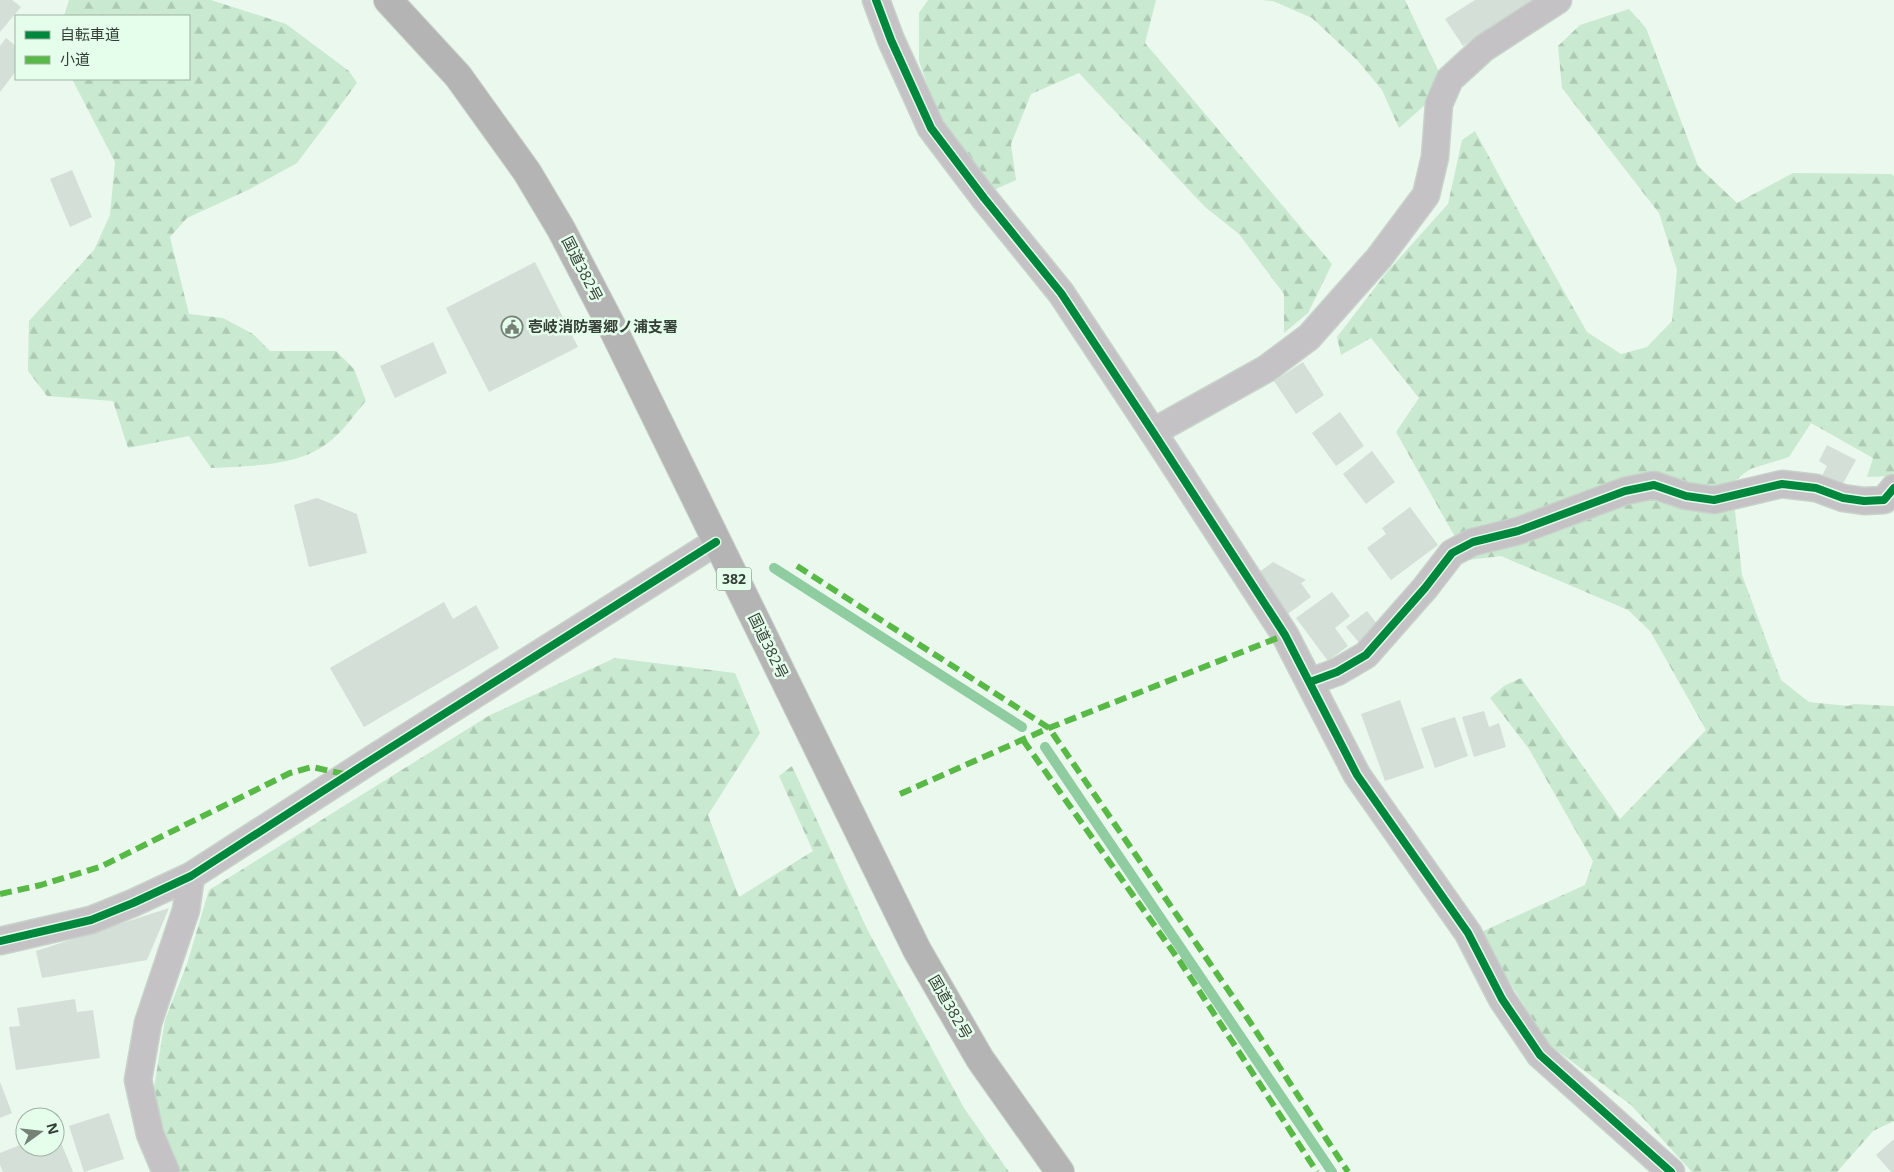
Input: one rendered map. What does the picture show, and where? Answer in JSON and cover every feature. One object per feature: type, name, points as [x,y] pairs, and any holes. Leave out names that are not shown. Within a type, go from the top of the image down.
[{"type":"highway","name":"国道382号","points":[[388,0],[458,76],[527,172],[556,220],[612,327],[916,950],[980,1059],[1060,1172]]},
{"type":"street","points":[[876,0],[891,40],[931,128],[984,198],[1061,293],[1153,432],[1285,635],[1357,775],[1468,933],[1502,999],[1540,1056],[1671,1172]]},
{"type":"street","points":[[1153,432],[1266,368],[1309,337],[1379,258],[1426,195],[1435,157],[1439,104],[1450,79],[1484,48],[1558,0]]},
{"type":"street","points":[[1310,682],[1338,672],[1366,655],[1425,588],[1452,553],[1473,542],[1518,532],[1625,490],[1654,485],[1686,496],[1714,500],[1782,484],[1816,488],[1843,498],[1864,501],[1884,500],[1894,488]]},
{"type":"street","points":[[0,940],[91,920],[191,876],[716,542]]},
{"type":"street","points":[[166,1172],[150,1134],[138,1080],[148,1022],[186,910],[191,876]]},
{"type":"green space","points":[[69,0],[211,0],[286,24],[349,71],[357,83],[297,163],[250,189],[187,218],[170,237],[189,314],[223,318],[253,334],[270,351],[336,351],[354,369],[366,401],[340,432],[323,446],[308,454],[277,463],[211,468],[189,436],[128,448],[113,401],[47,396],[28,371],[29,321],[94,250],[110,215],[115,162],[73,80],[190,80],[190,15],[64,15]]},
{"type":"green space","points":[[928,0],[1156,0],[1145,43],[1332,264],[1308,313],[1284,333],[1284,294],[1239,234],[1205,207],[1079,73],[1031,94],[1011,144],[1016,180],[992,191],[938,116],[919,61],[919,13]]},
{"type":"green space","points":[[1261,0],[1405,0],[1440,74],[1425,105],[1399,128],[1382,90],[1357,60],[1312,18],[1273,1]]},
{"type":"green space","points":[[1629,9],[1646,28],[1698,166],[1737,203],[1793,173],[1891,174],[1894,176],[1894,472],[1890,476],[1867,477],[1873,458],[1811,423],[1789,457],[1750,469],[1732,483],[1742,575],[1781,680],[1809,702],[1848,706],[1854,704],[1894,706],[1894,1121],[1873,1131],[1837,1172],[1692,1172],[1631,1105],[1548,1044],[1479,933],[1585,885],[1593,861],[1529,749],[1490,698],[1504,686],[1521,678],[1620,819],[1706,730],[1650,631],[1628,610],[1501,556],[1468,560],[1396,432],[1419,398],[1371,338],[1341,355],[1337,337],[1387,272],[1448,204],[1462,140],[1475,131],[1587,332],[1621,354],[1647,347],[1672,321],[1677,270],[1659,213],[1562,88],[1558,46],[1580,25]]},
{"type":"green space","points":[[615,658],[735,673],[760,733],[708,815],[739,897],[813,851],[779,776],[792,766],[867,929],[964,1108],[1009,1172],[178,1172],[152,1100],[165,1020],[187,964],[209,890],[490,715]]},
{"type":"building","points":[[0,0],[12,0],[21,7],[0,32]]},
{"type":"building","points":[[1475,0],[1534,0],[1463,46],[1445,19]]},
{"type":"building","points":[[6,38],[15,45],[15,72],[0,92],[0,46]]},
{"type":"building","points":[[72,170],[92,217],[70,227],[50,179]]},
{"type":"building","name":"壱岐消防署郷ノ浦支署","points":[[535,262],[578,347],[489,392],[446,308]]},
{"type":"building","points":[[433,342],[447,373],[395,398],[380,366]]},
{"type":"building","points":[[1303,362],[1324,395],[1296,414],[1274,381]]},
{"type":"building","points":[[1340,412],[1364,446],[1336,466],[1312,433]]},
{"type":"building","points":[[1827,445],[1856,460],[1841,487],[1822,476],[1827,466],[1819,461]]},
{"type":"building","points":[[1372,451],[1395,482],[1366,504],[1343,474]]},
{"type":"building","points":[[317,498],[357,514],[367,553],[309,567],[294,505]]},
{"type":"building","points":[[1410,507],[1438,545],[1391,580],[1367,548],[1386,534],[1382,528]]},
{"type":"building","points":[[1273,562],[1306,580],[1301,583],[1311,597],[1285,616],[1255,575]]},
{"type":"building","points":[[1332,592],[1350,616],[1335,628],[1348,646],[1328,661],[1296,618]]},
{"type":"building","points":[[444,602],[453,619],[476,605],[499,648],[364,727],[330,668]]},
{"type":"building","points":[[1367,611],[1381,629],[1361,645],[1346,627]]},
{"type":"building","points":[[1400,700],[1424,768],[1385,781],[1361,714]]},
{"type":"building","points":[[1484,711],[1489,727],[1499,723],[1506,747],[1474,757],[1462,717]]},
{"type":"building","points":[[1455,717],[1468,756],[1435,768],[1421,728]]},
{"type":"building","points":[[169,908],[147,960],[42,978],[36,951]]},
{"type":"building","points":[[75,999],[77,1012],[93,1010],[100,1058],[16,1070],[9,1027],[20,1026],[17,1008]]},
{"type":"building","points":[[0,1082],[12,1113],[0,1118]]},
{"type":"building","points":[[109,1113],[124,1159],[84,1172],[69,1126]]},
{"type":"building","points":[[1894,1139],[1894,1172],[1891,1172],[1876,1155]]},
{"type":"building","points":[[15,1147],[15,1157],[65,1157],[65,1152],[73,1172],[3,1172],[0,1165],[0,1153]]},
{"type":"waterway","points":[[774,568],[1022,727]]},
{"type":"waterway","points":[[1045,747],[1332,1172]]},
{"type":"marked path","points":[[797,566],[1049,728],[1250,1022],[1348,1172]]},
{"type":"marked path","points":[[900,794],[1049,728],[1285,635]]},
{"type":"marked path","points":[[1023,740],[1181,963],[1317,1172]]},
{"type":"marked path","points":[[0,894],[41,885],[100,867],[290,773],[312,767],[348,775]]},
{"type":"cycle path","points":[[876,0],[891,40],[931,128],[984,198],[1061,293],[1153,432],[1285,635],[1357,775],[1468,933],[1502,999],[1540,1055],[1671,1172]]},
{"type":"cycle path","points":[[1310,682],[1337,672],[1366,655],[1425,588],[1452,553],[1473,542],[1518,531],[1625,491],[1654,485],[1686,496],[1714,500],[1782,484],[1816,488],[1843,498],[1864,501],[1884,500],[1894,488]]},
{"type":"cycle path","points":[[0,941],[91,920],[191,876],[716,542]]},
{"type":"place","name":"壱岐消防署郷ノ浦支署","points":[[512,327]]}]
